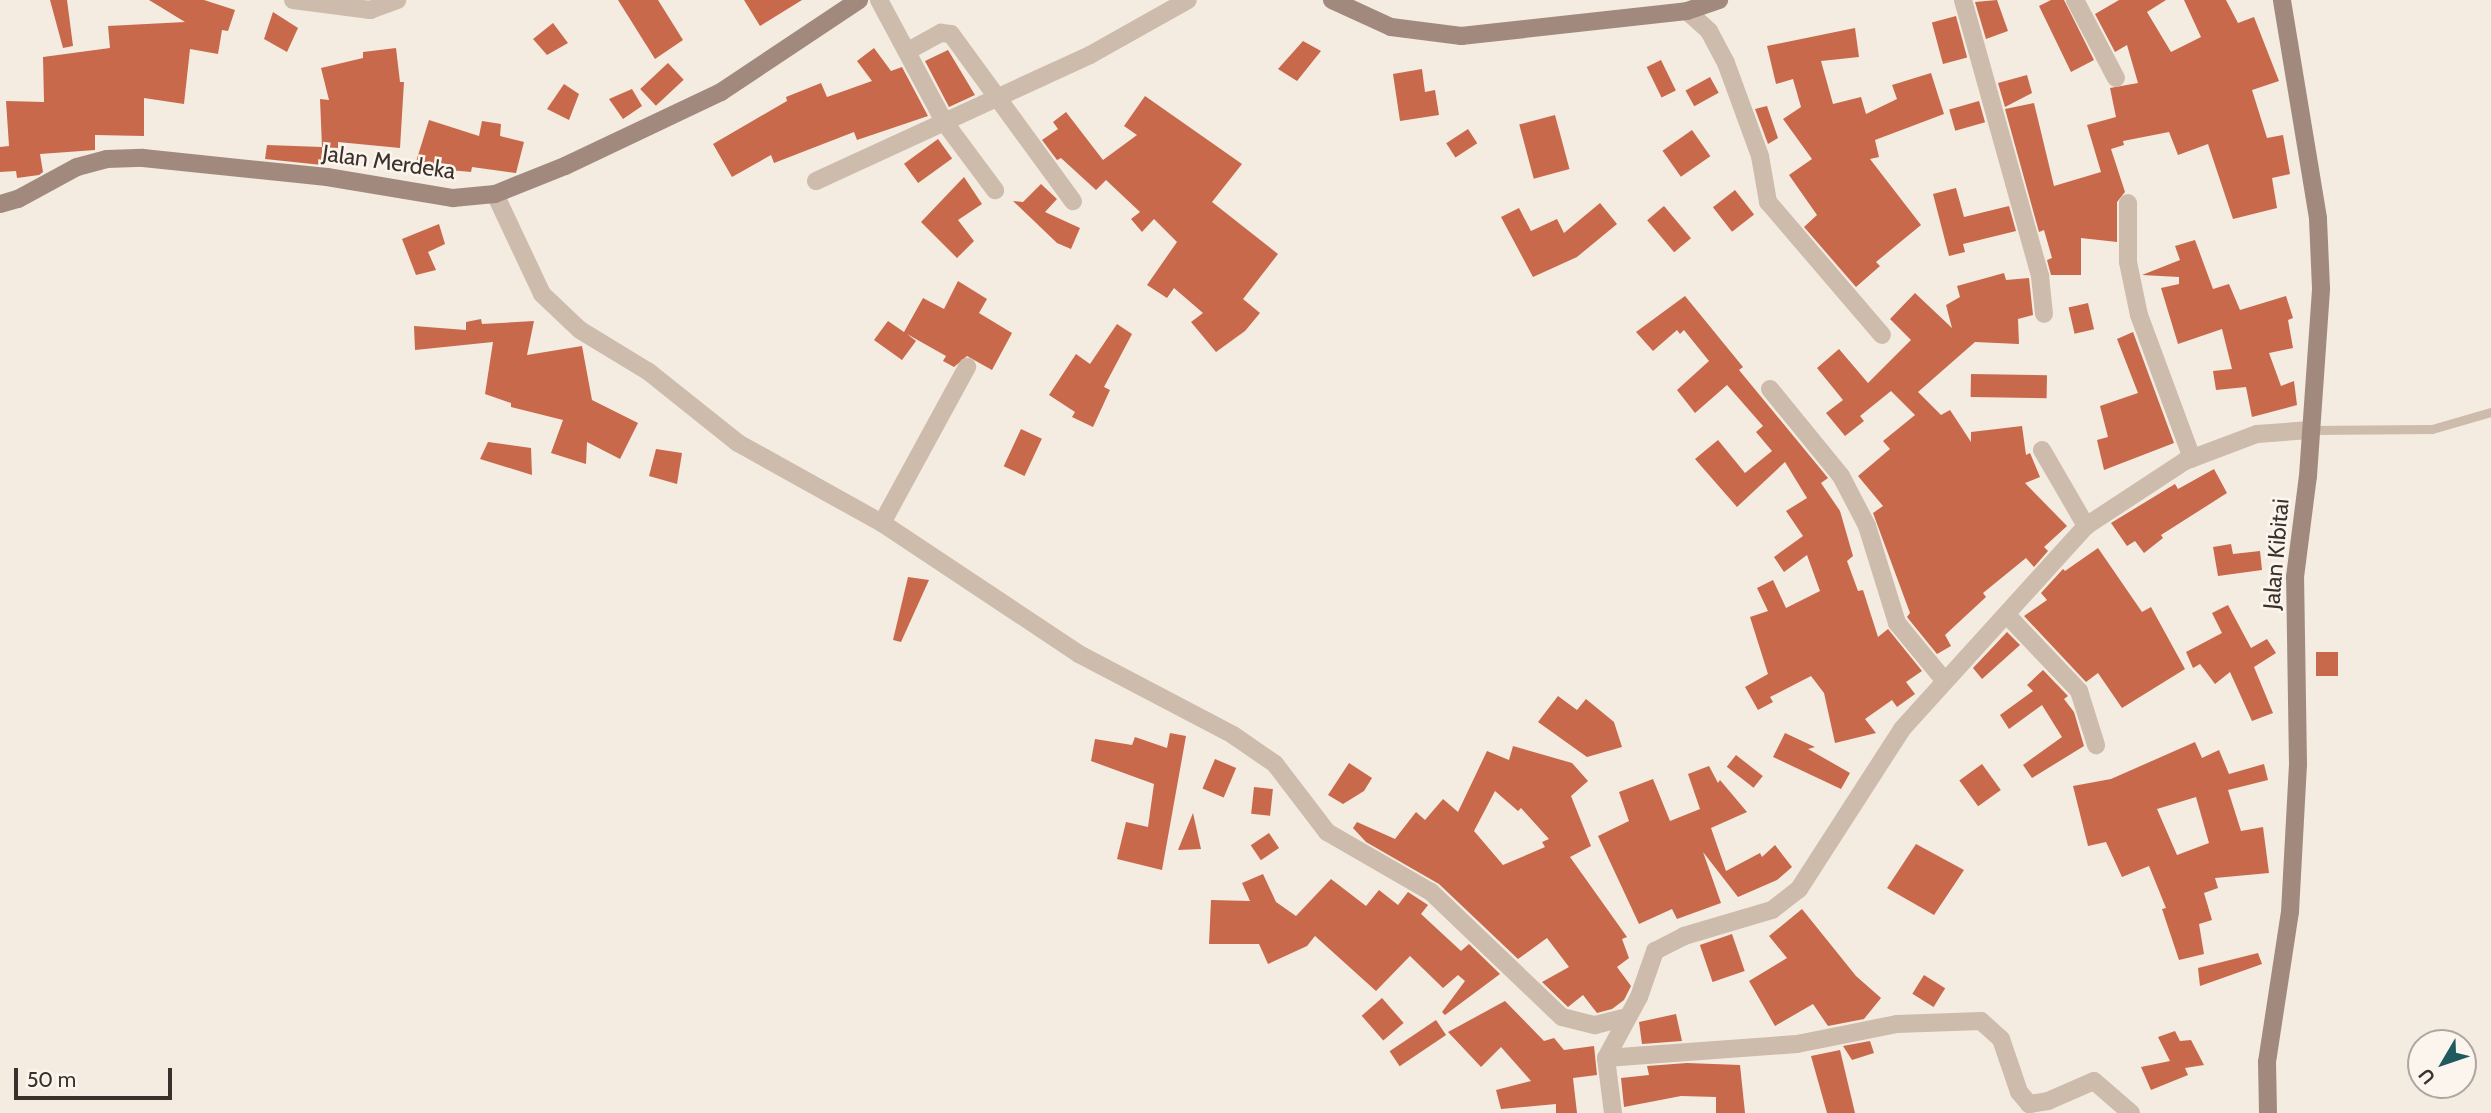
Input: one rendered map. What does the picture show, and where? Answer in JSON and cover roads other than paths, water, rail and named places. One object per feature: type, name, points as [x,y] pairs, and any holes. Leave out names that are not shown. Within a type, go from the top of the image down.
[{"type":"street","points":[[293,0],[370,10],[397,0]]},
{"type":"street","name":"Jalan Merdeka","points":[[0,204],[18,199],[76,167],[107,159],[143,158],[327,177],[453,198],[495,194],[710,97],[859,0]]},
{"type":"street","points":[[878,0],[945,123],[995,190]]},
{"type":"street","points":[[816,181],[904,137],[945,123],[994,96],[1090,55],[1188,0]]},
{"type":"street","points":[[1332,0],[1391,27],[1461,36],[1687,11],[1719,0]]},
{"type":"street","points":[[1964,0],[2040,276],[2044,314]]},
{"type":"street","points":[[2074,0],[2116,78]]},
{"type":"street","points":[[2268,0],[2288,32]]},
{"type":"street","name":"Jalan Kibitai","points":[[2269,1113],[2267,1062],[2290,912],[2298,764],[2295,577],[2321,300],[2318,218],[2282,0]]},
{"type":"street","points":[[1687,11],[1709,31],[1726,63],[1760,156],[1768,202],[1882,335]]},
{"type":"street","points":[[908,51],[946,32],[1073,201]]},
{"type":"street","points":[[495,194],[542,294],[580,330],[649,372],[738,443],[882,523],[1079,654],[1234,735],[1275,764],[1327,832],[1431,892],[1562,1017],[1595,1025],[1626,1017]]},
{"type":"street","points":[[2128,203],[2128,262],[2140,315],[2192,458]]},
{"type":"street","points":[[882,523],[967,367]]},
{"type":"street","points":[[1770,389],[1841,476],[1867,526],[1897,624],[1912,647],[1944,680]]},
{"type":"street","points":[[1613,1113],[1606,1058],[1626,1017],[1639,998],[1655,951],[1684,936],[1772,910],[1799,888],[1902,729],[2086,526],[2192,458],[2257,434],[2310,430]]},
{"type":"street","points":[[2042,450],[2086,526]]},
{"type":"street","points":[[2007,615],[2079,691],[2096,745]]},
{"type":"street","points":[[1606,1058],[1797,1044],[1897,1024],[1981,1021],[2001,1038],[2018,1092],[2029,1104],[2048,1101],[2094,1081],[2131,1113]]},
{"type":"lane","points":[[2310,430],[2432,429],[2491,412]]}]
